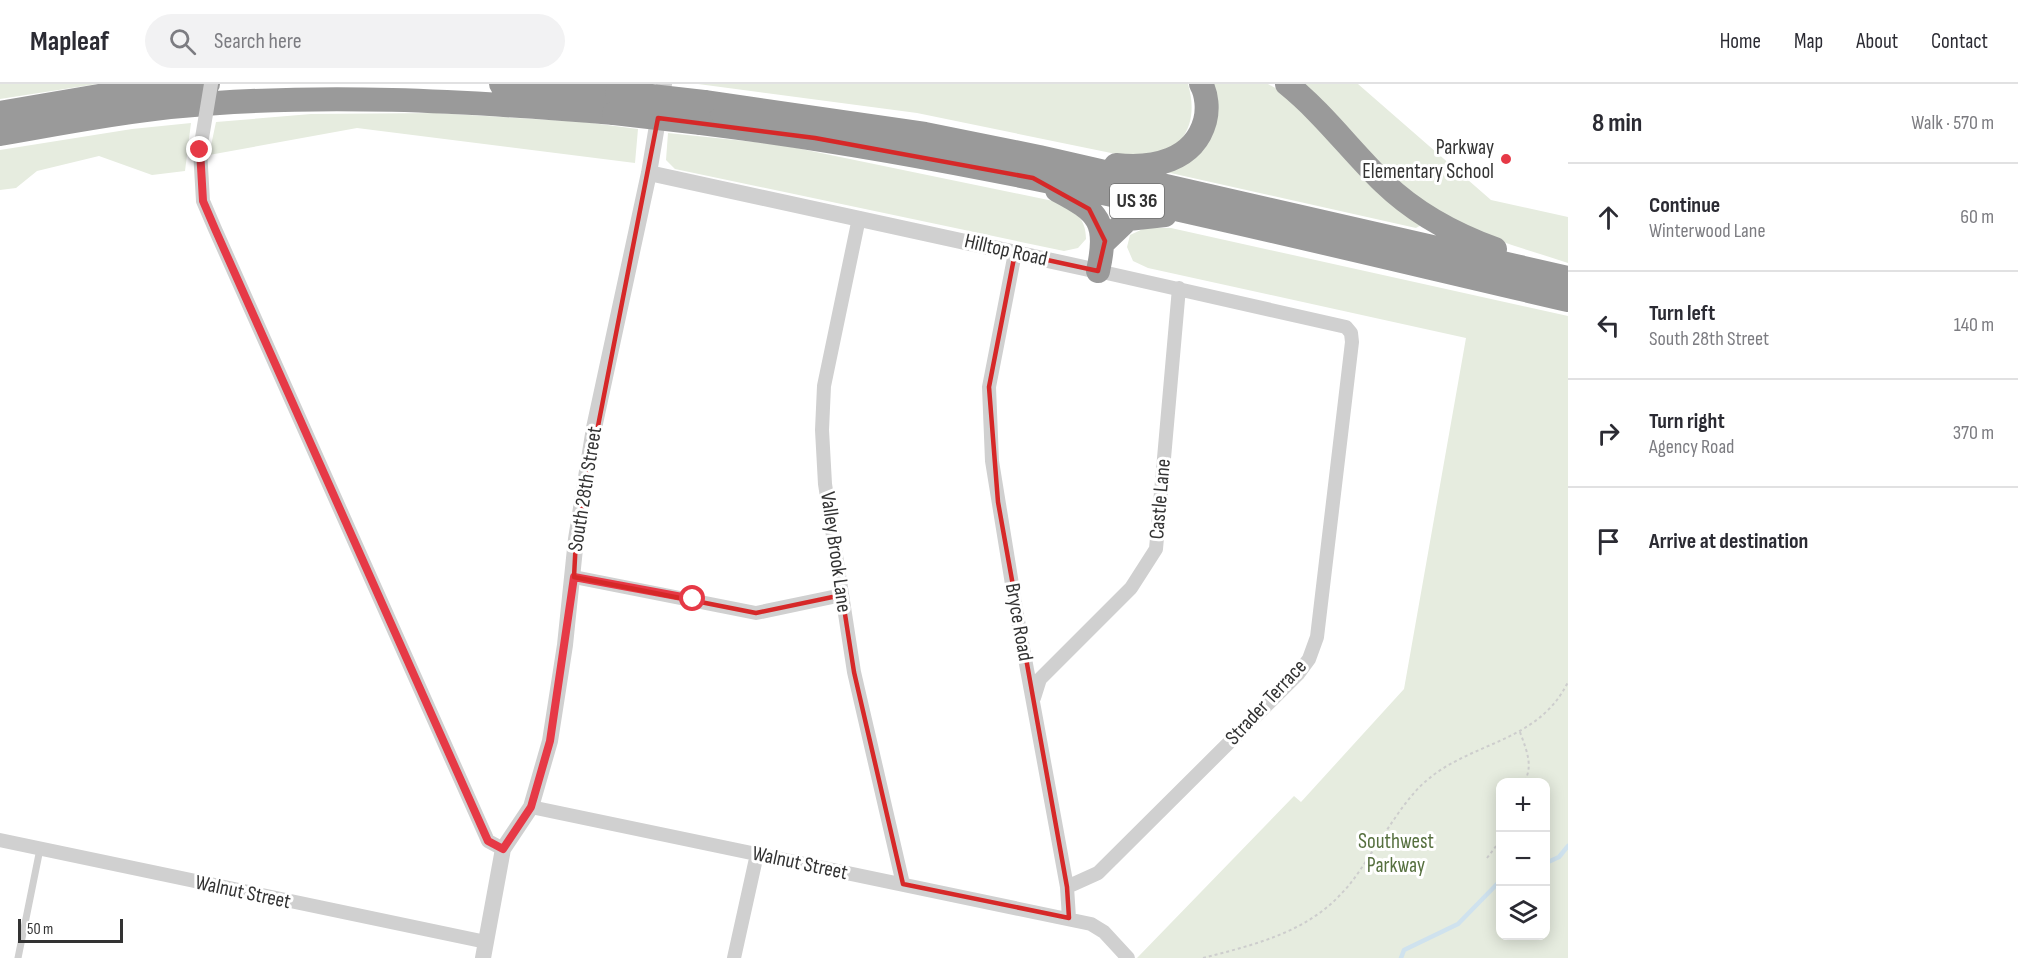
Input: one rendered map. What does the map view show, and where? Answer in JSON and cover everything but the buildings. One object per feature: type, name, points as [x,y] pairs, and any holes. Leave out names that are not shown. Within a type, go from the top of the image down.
[{"type":"highway","points":[[0,113],[105,95],[209,84]]},
{"type":"highway","name":"US 36","points":[[501,84],[616,103],[703,112],[816,138],[1036,167],[1568,277]]},
{"type":"highway","points":[[1036,167],[1131,166],[1173,159],[1190,148],[1202,130],[1206,118],[1206,103],[1201,84]]},
{"type":"highway","points":[[1287,84],[1320,113],[1384,184],[1412,207],[1443,227],[1471,240],[1568,277]]},
{"type":"highway","name":"US 36","points":[[0,134],[115,114],[261,100],[616,103]]},
{"type":"highway","points":[[1036,167],[1089,209],[1099,224],[1104,241],[1098,271]]},
{"type":"highway","name":"US 36","points":[[1036,167],[1196,214],[1568,300]]},
{"type":"highway","points":[[1104,241],[1128,219],[1147,215],[1196,214]]},
{"type":"street","points":[[209,84],[200,150],[203,201],[488,841],[503,849]]},
{"type":"street","name":"South 28th Street","points":[[485,950],[503,849],[531,807],[550,741],[574,577],[576,539],[594,428],[649,173],[664,84]]},
{"type":"street","name":"Hilltop Road","points":[[649,173],[1179,288],[1346,327],[1352,333],[1352,342]]},
{"type":"street","name":"Valley Brook Lane","points":[[859,218],[824,386],[822,430],[825,484],[854,672],[903,884]]},
{"type":"street","name":"Bryce Road","points":[[1015,253],[990,387],[992,461],[1067,887],[1069,918]]},
{"type":"street","name":"Castle Lane","points":[[1034,700],[1040,679],[1131,588],[1156,549],[1179,288]]},
{"type":"street","name":"Strader Terrace","points":[[1067,887],[1098,873],[1298,674],[1309,659],[1317,637],[1352,342]]},
{"type":"street","points":[[574,577],[756,613],[842,595]]},
{"type":"street","name":"Walnut Street","points":[[531,807],[1069,918]]},
{"type":"street","name":"Walnut Street","points":[[0,840],[485,950]]},
{"type":"street","points":[[734,958],[757,854]]},
{"type":"street","points":[[1069,918],[1091,924],[1104,932],[1128,958]]},
{"type":"lane","points":[[18,958],[40,849]]},
{"type":"path","points":[[1203,958],[1263,942],[1298,928],[1319,913],[1342,894],[1424,782],[1452,762],[1529,728],[1562,694],[1568,682]]},
{"type":"path","points":[[1521,732],[1529,758],[1530,773],[1527,778]]},
{"type":"path","points":[[1487,858],[1496,846]]},
{"type":"highlighted area","points":[[658,118],[815,138],[1033,178],[1089,209],[1105,241],[1098,271],[1015,253],[989,387],[998,502],[1067,887],[1069,918],[903,884],[854,672],[842,595],[756,613],[574,577],[576,539]]},
{"type":"green space","points":[[0,84],[97,84],[0,99]]},
{"type":"green space","points":[[698,84],[1188,84],[1192,108],[1187,130],[1173,147],[1163,153],[1142,158],[917,113]]},
{"type":"green space","points":[[1211,84],[1268,84],[1293,98],[1423,224],[1416,228],[1166,172],[1183,164]]},
{"type":"green space","points":[[1303,84],[1358,84],[1491,200],[1568,217],[1568,263],[1483,235],[1436,210],[1383,167]]},
{"type":"green space","points":[[436,113],[584,122],[638,129],[635,163],[357,128],[209,155],[216,122],[311,114]]},
{"type":"green space","points":[[191,123],[185,171],[152,175],[99,156],[37,171],[16,188],[0,190],[0,150],[132,129]]},
{"type":"green space","points":[[668,133],[782,145],[1058,202],[1082,220],[1086,239],[1078,248],[1064,251],[675,169],[666,160]]},
{"type":"green space","name":"Southwest Parkway","points":[[1145,228],[1171,228],[1568,316],[1568,958],[1137,958],[1294,796],[1301,802],[1404,689],[1466,338],[1148,268],[1133,261],[1127,247],[1130,235]]},
{"type":"waterway","points":[[1550,861],[1559,857],[1568,846]]},
{"type":"waterway","points":[[1401,958],[1404,950],[1458,924],[1496,885]]},
{"type":"place","name":"Parkway Elementary School","points":[[1506,159]]},
{"type":"route","points":[[200,150],[203,201],[421,695],[488,841],[503,849],[531,807],[550,741],[574,577],[693,599]]}]
